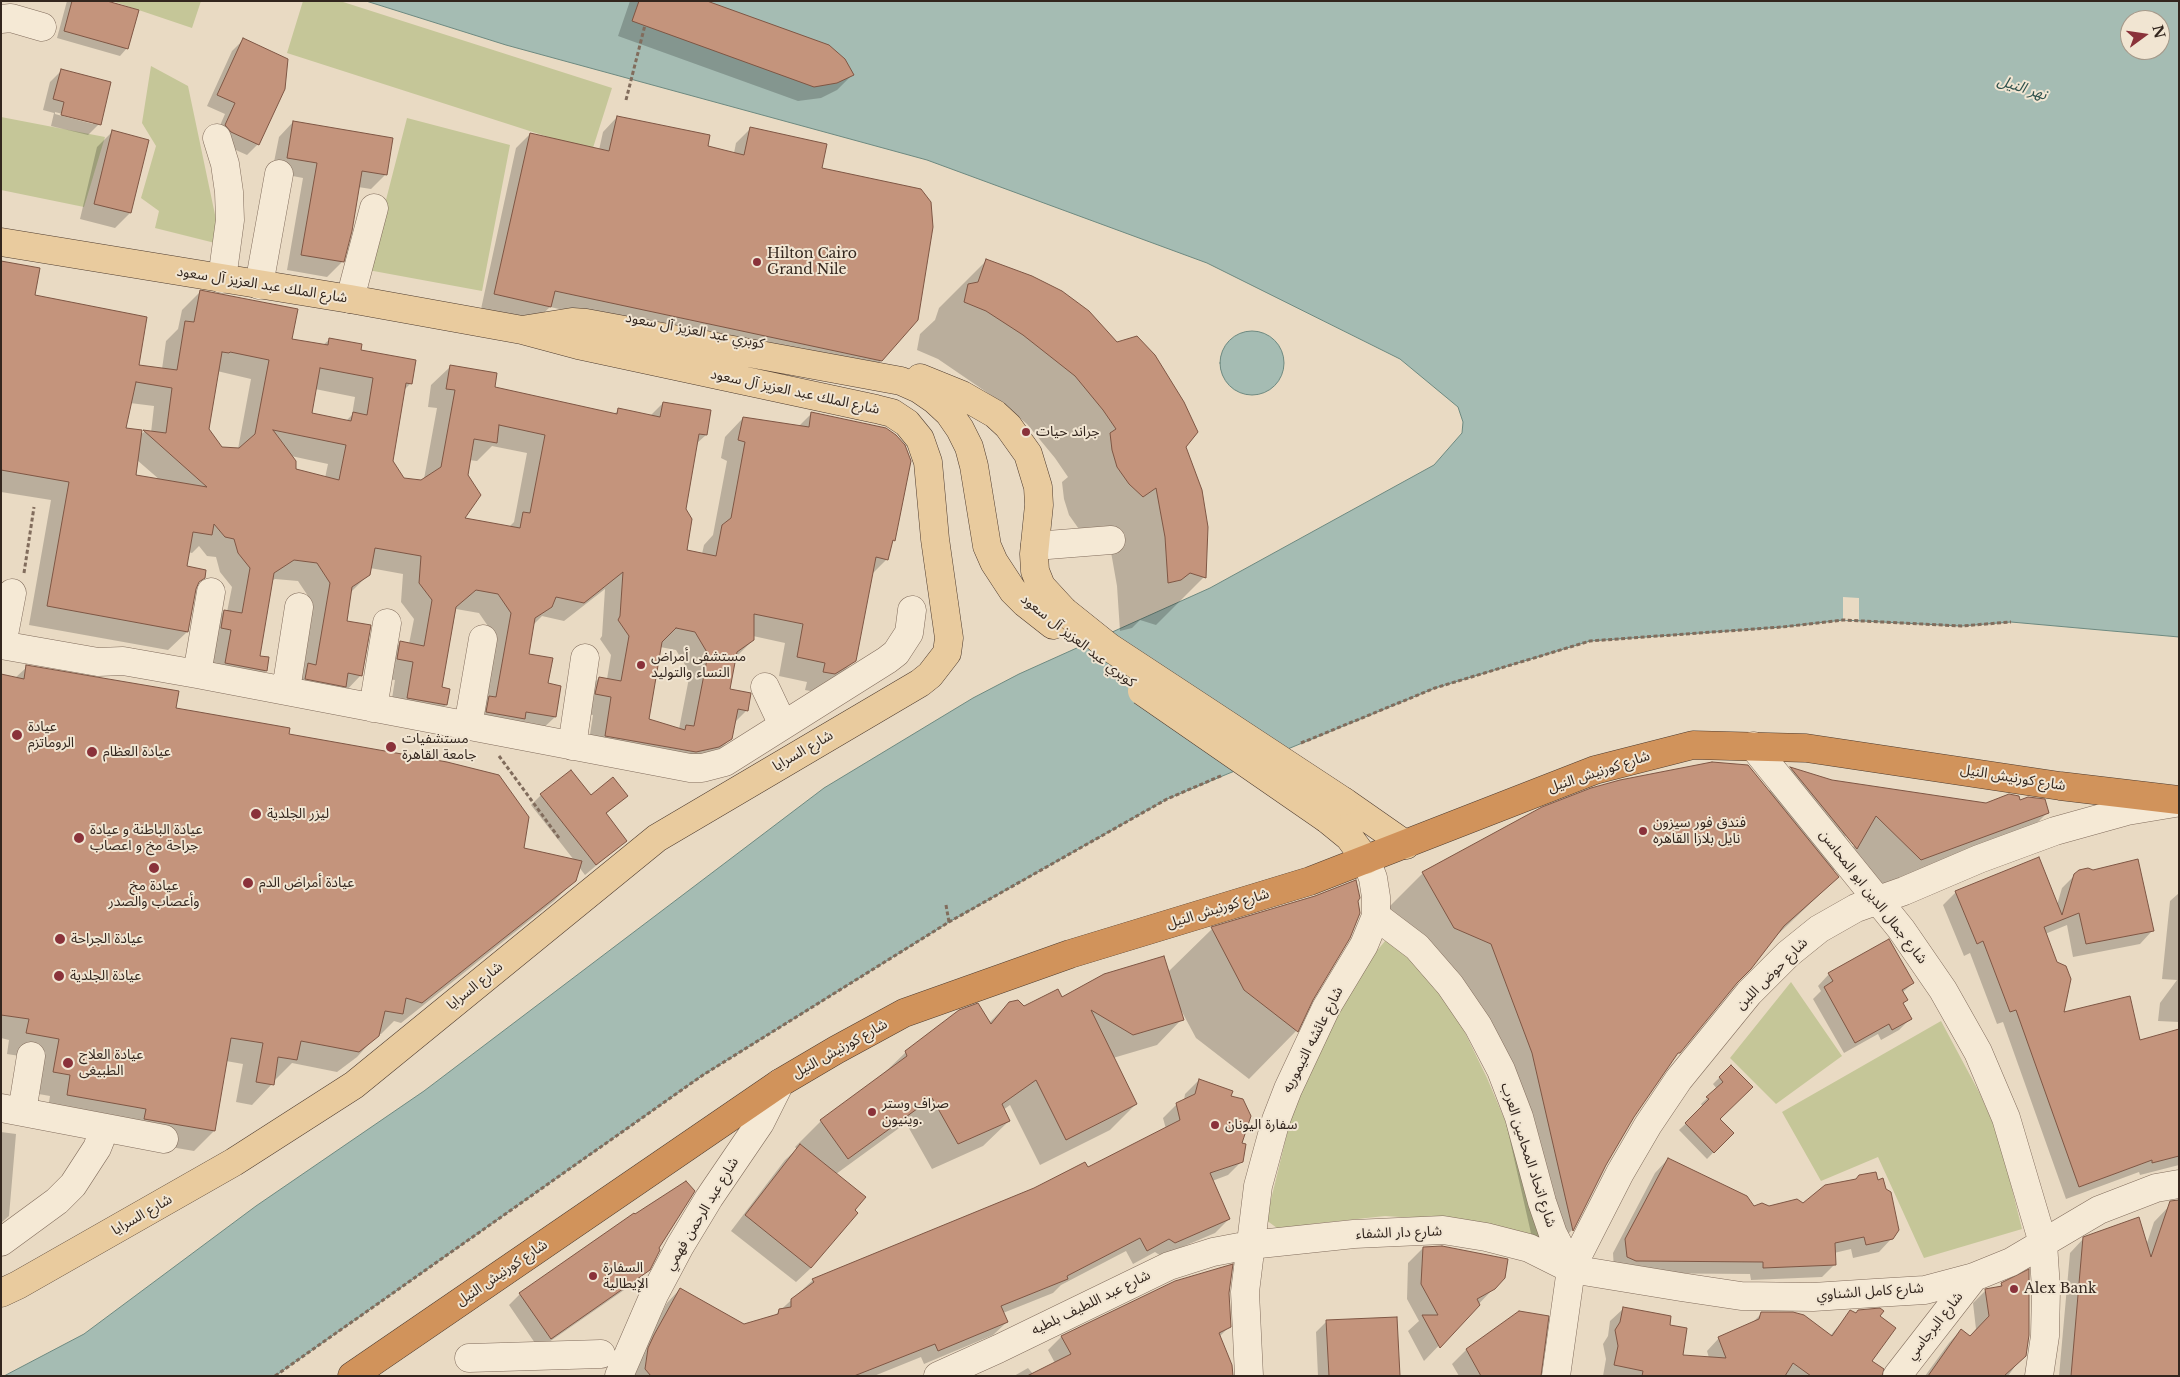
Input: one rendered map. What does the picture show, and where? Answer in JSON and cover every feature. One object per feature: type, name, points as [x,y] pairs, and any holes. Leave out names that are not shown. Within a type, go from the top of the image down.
[{"type":"highway","name":"شارع كورنيش النيل","points":[[352,1376],[780,1083],[904,1013],[1061,957],[1240,903],[1366,860],[1587,774],[1639,758],[1693,745],[1806,748],[2060,786],[2179,801]]},
{"type":"main road","name":"شارع الملك عبد العزيز آل سعود","points":[[1,242],[350,299],[522,330],[578,345],[892,413],[907,423],[920,439],[928,462],[935,539],[949,638],[947,654],[938,665]]},
{"type":"main road","name":"كوبري عبد العزيز آل سعود","points":[[586,323],[616,317],[631,317],[884,369],[943,387],[994,414],[1019,439],[1028,454],[1034,470],[1039,505],[1034,562],[1038,579],[1058,618]]},
{"type":"main road","name":"شارع الملك عبد العزيز آل سعود","points":[[522,330],[572,322],[586,323]]},
{"type":"main road","name":"كوبري عبد العزيز آل سعود","points":[[586,323],[901,381],[919,389],[949,413],[969,447],[974,466],[987,546],[994,562],[1013,591],[1025,604],[1058,618],[1117,652],[1335,810],[1406,845]]},
{"type":"main road","points":[[960,429],[968,418],[974,414],[981,412],[994,414]]},
{"type":"main road","points":[[987,546],[994,551],[1011,555],[1028,551],[1035,546]]},
{"type":"main road","name":"شارع السرايا","points":[[1,1292],[18,1285],[234,1162],[354,1085],[657,838],[920,683],[938,665]]},
{"type":"main road","name":"كوبري عبد العزيز آل سعود","points":[[1335,810],[1349,837],[1366,860]]},
{"type":"street","points":[[1,20],[11,18],[42,27]]},
{"type":"street","points":[[217,138],[225,164],[230,220],[222,279]]},
{"type":"street","points":[[259,285],[280,174]]},
{"type":"street","points":[[350,299],[374,208]]},
{"type":"street","points":[[1035,546],[1111,540]]},
{"type":"street","points":[[18,585],[2,636],[102,646],[113,651],[123,661],[286,690],[690,768],[702,768],[725,762],[896,653],[909,633],[912,610]]},
{"type":"street","points":[[197,674],[211,592]]},
{"type":"street","points":[[286,690],[299,607]]},
{"type":"street","points":[[373,708],[387,623]]},
{"type":"street","points":[[479,728],[483,639]]},
{"type":"street","points":[[572,746],[586,658]]},
{"type":"street","points":[[765,687],[784,725]]},
{"type":"street","name":"شارع جمال الدين ابو المحاسن","points":[[1753,746],[1878,900],[1923,959],[1962,1021],[1978,1052],[2006,1118],[2043,1243],[2046,1289],[2045,1336],[2039,1376]]},
{"type":"street","name":"شارع حوض اللبن","points":[[1571,1269],[1620,1173],[1648,1125],[1679,1079],[1713,1035],[1750,993],[1782,960],[1819,929],[1839,916],[1912,888],[1979,858],[2055,831],[2127,811],[2179,801]]},
{"type":"street","name":"شارع عائشه التيموريه","points":[[1249,1376],[1246,1292],[1258,1186],[1276,1120],[1288,1089],[1326,1008],[1364,944],[1376,916],[1373,878],[1366,860]]},
{"type":"street","name":"شارع اتحاد المحامين العرب","points":[[1376,916],[1417,947],[1450,985],[1478,1026],[1505,1080],[1519,1117],[1542,1202],[1553,1234],[1571,1269]]},
{"type":"street","points":[[31,1056],[11,1110],[164,1139]]},
{"type":"street","name":"شارع عبد الرحمن فهمي","points":[[619,1376],[654,1295],[680,1246],[708,1198],[760,1123],[780,1083]]},
{"type":"street","points":[[1,1242],[58,1200],[73,1185],[97,1148],[105,1128]]},
{"type":"street","name":"شارع كامل الشناوي","points":[[1571,1269],[1741,1296],[1813,1296],[1925,1290],[1974,1277],[2011,1262],[2099,1210],[2156,1188],[2179,1184]]},
{"type":"street","name":"شارع دار الشفاء","points":[[1250,1246],[1354,1234],[1442,1230],[1486,1237],[1529,1248],[1571,1269]]},
{"type":"street","name":"شارع عبد اللطيف بلطيه","points":[[938,1376],[1169,1266],[1213,1252],[1250,1246]]},
{"type":"street","points":[[1556,1376],[1571,1269]]},
{"type":"street","name":"شارع البرجاسي","points":[[1897,1376],[1974,1277]]},
{"type":"street","points":[[469,1358],[585,1362]]},
{"type":"path","points":[[626,100],[645,25]]},
{"type":"path","points":[[18,585],[34,507]]},
{"type":"path","points":[[1296,745],[1434,688],[1590,641],[1782,627],[1842,620],[1961,626],[2011,622]]},
{"type":"path","points":[[479,728],[559,838]]},
{"type":"path","points":[[274,1376],[702,1075],[949,922],[1167,799],[1231,772]]},
{"type":"path","points":[[946,905],[949,922]]},
{"type":"green space","points":[[112,1],[201,1],[192,28]]},
{"type":"green space","points":[[303,1],[340,1],[612,88],[592,151],[287,53]]},
{"type":"green space","points":[[151,66],[188,86],[218,229],[215,243],[155,228],[159,211],[141,198],[156,146],[142,123]]},
{"type":"green space","points":[[1,117],[105,137],[84,207],[1,190]]},
{"type":"green space","points":[[407,118],[510,145],[482,291],[368,270]]},
{"type":"green space","points":[[1386,940],[1415,964],[1452,1006],[1487,1078],[1509,1130],[1547,1246],[1432,1219],[1385,1216],[1311,1224],[1284,1233],[1266,1220],[1296,1097],[1311,1058],[1375,953]]},
{"type":"green space","points":[[1791,982],[1842,1056],[1776,1104],[1730,1058]]},
{"type":"green space","points":[[1941,1021],[1979,1092],[1999,1137],[2022,1229],[1924,1258],[1878,1157],[1821,1181],[1782,1112]]},
{"type":"water","name":"نهر النيل","points":[[366,1],[2179,1],[2179,637],[2011,622],[1961,626],[1843,620],[1782,627],[1590,641],[1435,688],[1167,799],[949,922],[703,1075],[275,1376],[4,1376],[84,1334],[256,1206],[424,1091],[824,788],[973,698],[1019,674],[1210,588],[1434,465],[1462,433],[1463,422],[1458,407],[1400,359],[1207,263],[927,160],[506,45]]},
{"type":"water","points":[[1252,331],[1270,337],[1278,345],[1284,363],[1278,381],[1270,389],[1252,395],[1234,389],[1226,381],[1220,363],[1226,345],[1234,337]]},
{"type":"pier","points":[[1843,597],[1859,598],[1859,620],[1843,620]]},
{"type":"building","points":[[72,1],[107,1],[139,10],[128,49],[64,31]]},
{"type":"building","points":[[639,1],[707,1],[829,45],[845,59],[854,75],[837,83],[814,87],[632,21]]},
{"type":"building","points":[[243,38],[288,59],[285,89],[259,145],[231,132],[225,125],[235,103],[217,95]]},
{"type":"building","points":[[61,69],[111,82],[101,125],[61,115],[64,102],[53,99]]},
{"type":"building","name":"Hilton Cairo Grand Nile","points":[[617,116],[710,135],[708,146],[744,155],[750,127],[827,144],[822,168],[921,189],[931,202],[933,227],[918,320],[882,361],[555,291],[551,307],[494,294],[530,133],[609,151]]},
{"type":"building","points":[[293,121],[393,138],[387,175],[362,171],[352,231],[344,262],[301,255],[317,163],[287,158]]},
{"type":"building","points":[[112,130],[149,140],[131,213],[94,204]]},
{"type":"building","points":[[986,259],[1032,276],[1062,291],[1089,311],[1117,342],[1137,336],[1155,355],[1184,402],[1198,432],[1186,447],[1202,490],[1208,527],[1206,578],[1190,573],[1181,580],[1168,583],[1165,537],[1156,488],[1143,497],[1129,484],[1117,467],[1112,450],[1110,433],[1116,429],[1075,376],[1023,335],[986,311],[964,302],[968,284],[978,282]]},
{"type":"building","points":[[1,261],[40,268],[35,295],[147,317],[139,365],[177,370],[185,321],[194,322],[200,290],[298,309],[292,339],[328,345],[329,338],[362,344],[361,350],[416,360],[412,384],[406,383],[393,461],[404,478],[421,480],[441,467],[455,390],[446,389],[450,365],[497,373],[495,387],[617,414],[618,408],[660,417],[663,402],[711,410],[707,435],[699,434],[686,509],[692,519],[687,550],[716,556],[722,525],[731,518],[745,442],[738,440],[743,417],[809,427],[811,412],[886,428],[905,445],[911,461],[895,541],[893,540],[888,560],[876,557],[856,661],[835,674],[823,672],[825,663],[797,657],[803,624],[754,614],[754,640],[737,652],[730,689],[751,693],[748,711],[738,709],[732,739],[719,747],[696,752],[605,736],[611,697],[595,694],[599,677],[621,681],[629,636],[618,620],[620,616],[623,572],[584,603],[556,597],[552,607],[535,618],[529,654],[553,658],[548,683],[561,686],[556,717],[526,712],[525,719],[486,712],[489,696],[496,697],[511,613],[498,594],[476,590],[456,607],[442,687],[450,689],[447,705],[407,698],[413,662],[397,659],[400,641],[424,646],[432,600],[419,583],[421,556],[375,548],[370,575],[352,587],[347,621],[371,625],[362,676],[348,673],[346,687],[305,679],[308,663],[316,665],[330,583],[317,563],[294,560],[274,573],[260,656],[269,657],[267,671],[225,663],[231,630],[221,628],[224,610],[242,613],[250,568],[238,553],[234,539],[225,537],[214,524],[212,535],[193,532],[187,566],[206,570],[205,578],[199,582],[196,589],[188,632],[47,606],[69,482],[1,470]],"holes":[[[222,352],[269,360],[255,434],[239,448],[222,447],[209,429]],[[320,368],[373,378],[367,415],[353,412],[351,421],[312,413]],[[136,382],[172,388],[166,433],[143,430],[207,487],[136,475],[142,430],[126,428]],[[499,425],[545,435],[530,513],[523,512],[520,528],[465,518],[481,495],[468,475],[474,439],[497,443]],[[273,430],[346,445],[339,480],[296,469],[296,461]],[[676,628],[695,632],[708,654],[694,726],[686,725],[685,730],[649,719],[662,642]]]},
{"type":"building","points":[[26,665],[179,691],[176,708],[290,728],[289,734],[447,762],[499,775],[529,817],[524,848],[582,861],[576,881],[422,1003],[406,998],[403,1014],[385,1011],[379,1036],[359,1052],[301,1041],[297,1060],[278,1057],[274,1085],[256,1082],[263,1043],[231,1038],[215,1131],[144,1119],[146,1109],[67,1095],[70,1075],[53,1072],[59,1039],[26,1033],[29,1019],[1,1015],[1,674],[24,679]]},
{"type":"building","points":[[1712,762],[1748,765],[1839,877],[1784,926],[1751,969],[1737,983],[1680,1053],[1678,1053],[1634,1117],[1606,1165],[1573,1231],[1532,1053],[1491,944],[1454,928],[1422,872],[1542,807],[1591,788],[1620,780]]},
{"type":"building","points":[[1790,767],[1832,780],[1986,803],[2009,794],[2019,796],[2020,800],[2028,797],[2045,799],[2049,813],[1921,860],[1876,816],[1857,849]]},
{"type":"building","points":[[571,770],[591,795],[613,777],[628,796],[606,813],[627,841],[596,865],[540,794]]},
{"type":"building","points":[[2039,857],[2062,915],[2074,874],[2079,870],[2088,868],[2093,870],[2138,859],[2154,931],[2086,944],[2079,913],[2044,927],[2057,962],[2066,966],[2071,979],[2064,1012],[2130,996],[2140,1040],[2179,1029],[2179,1156],[2152,1163],[2152,1160],[2079,1187],[2016,1010],[2010,1012],[1983,941],[1977,944],[1955,891]]},
{"type":"building","points":[[1356,880],[1360,898],[1358,901],[1360,913],[1350,938],[1313,1000],[1298,1032],[1244,990],[1211,927],[1315,896]]},
{"type":"building","points":[[1889,939],[1914,983],[1902,990],[1908,1000],[1903,1003],[1912,1019],[1892,1030],[1889,1024],[1855,1043],[1824,987],[1833,981],[1828,973]]},
{"type":"building","points":[[1164,956],[1184,1020],[1133,1035],[1091,1010],[1137,1104],[1066,1140],[1036,1080],[1002,1104],[1010,1121],[958,1144],[932,1098],[848,1159],[820,1120],[907,1056],[905,1051],[959,1010],[978,1003],[991,1024],[1009,1002],[1018,1000],[1024,1006],[1058,989],[1062,997],[1104,974]]},
{"type":"building","points":[[1731,1065],[1753,1087],[1720,1119],[1734,1133],[1714,1153],[1685,1123],[1709,1099],[1706,1097],[1723,1082],[1719,1077]]},
{"type":"building","points":[[1199,1079],[1233,1091],[1231,1096],[1243,1099],[1251,1116],[1242,1143],[1246,1144],[1243,1162],[1210,1173],[1230,1219],[1175,1243],[1169,1239],[1147,1251],[1140,1238],[1067,1276],[1068,1279],[1001,1306],[1008,1322],[938,1351],[935,1344],[854,1376],[651,1376],[645,1369],[648,1348],[680,1288],[744,1324],[778,1314],[779,1309],[791,1307],[791,1299],[814,1282],[812,1279],[1034,1188],[1085,1162],[1088,1167],[1180,1120],[1176,1103],[1195,1094]]},
{"type":"building","points":[[800,1144],[866,1197],[855,1210],[858,1213],[811,1268],[745,1215]]},
{"type":"building","points":[[1668,1158],[1747,1196],[1754,1206],[1762,1203],[1769,1206],[1797,1199],[1803,1203],[1825,1185],[1856,1179],[1859,1175],[1876,1172],[1878,1180],[1883,1178],[1886,1189],[1891,1192],[1899,1230],[1893,1239],[1866,1245],[1864,1237],[1835,1243],[1836,1265],[1763,1268],[1763,1262],[1636,1261],[1627,1257],[1625,1239]]},
{"type":"building","name":"السفارة الإيطالية","points":[[686,1181],[695,1191],[659,1248],[660,1250],[650,1270],[551,1339],[519,1293],[634,1213]]},
{"type":"building","points":[[2179,1200],[2179,1376],[2071,1376],[2083,1237],[2139,1217],[2151,1257],[2170,1201]]},
{"type":"building","points":[[1442,1246],[1508,1259],[1505,1278],[1495,1289],[1477,1299],[1480,1305],[1440,1348],[1422,1315],[1438,1315],[1421,1284],[1423,1247]]},
{"type":"building","points":[[1233,1264],[1229,1293],[1231,1327],[1219,1333],[1232,1365],[1233,1376],[1027,1376],[1071,1354],[1061,1336],[1175,1281]]},
{"type":"building","points":[[2029,1269],[2029,1335],[2026,1356],[2004,1376],[1928,1376],[1961,1329],[1970,1336],[1989,1316],[1985,1289],[2002,1286],[2001,1283]]},
{"type":"building","points":[[1623,1307],[1671,1316],[1670,1325],[1687,1328],[1683,1355],[1726,1358],[1718,1337],[1759,1319],[1761,1312],[1793,1312],[1804,1315],[1832,1336],[1850,1310],[1856,1313],[1858,1310],[1880,1308],[1884,1311],[1880,1316],[1896,1328],[1872,1361],[1884,1369],[1882,1376],[1811,1376],[1793,1363],[1785,1376],[1642,1376],[1643,1371],[1614,1365],[1618,1346],[1615,1330],[1620,1322]]},
{"type":"building","points":[[1519,1311],[1549,1316],[1541,1376],[1481,1376],[1466,1349]]},
{"type":"building","points":[[1397,1317],[1400,1376],[1329,1376],[1326,1320]]},
{"type":"place","name":"Hilton Cairo Grand Nile","points":[[757,262]]},
{"type":"place","name":"جراند حيات","points":[[1026,432]]},
{"type":"place","name":"مستشفى أمراض النساء والتوليد","points":[[641,665]]},
{"type":"place","name":"عيادة الروماتزم","points":[[17,735]]},
{"type":"place","name":"مستشفيات جامعة القاهرة","points":[[391,747]]},
{"type":"place","name":"عيادة العظام","points":[[92,752]]},
{"type":"place","name":"ليزر الجلدية","points":[[256,814]]},
{"type":"place","name":"فندق فور سيزون نايل بلازا القاهره","points":[[1643,831]]},
{"type":"place","name":"عيادة الباطنة و عيادة جراحة مخ و اعصاب","points":[[79,838]]},
{"type":"place","name":"عيادة مخ وأعصاب والصدر","points":[[154,868]]},
{"type":"place","name":"عيادة أمراض الدم","points":[[248,883]]},
{"type":"place","name":"عيادة الجراحة","points":[[60,939]]},
{"type":"place","name":"عيادة الجلدية","points":[[59,976]]},
{"type":"place","name":"عيادة العلاج الطبيغى","points":[[68,1063]]},
{"type":"place","name":"صراف وستر وينيون.","points":[[872,1112]]},
{"type":"place","name":"سفارة اليونان","points":[[1215,1125]]},
{"type":"place","name":"السفارة الإيطالية","points":[[593,1276]]},
{"type":"place","name":"Alex Bank","points":[[2014,1289]]}]
